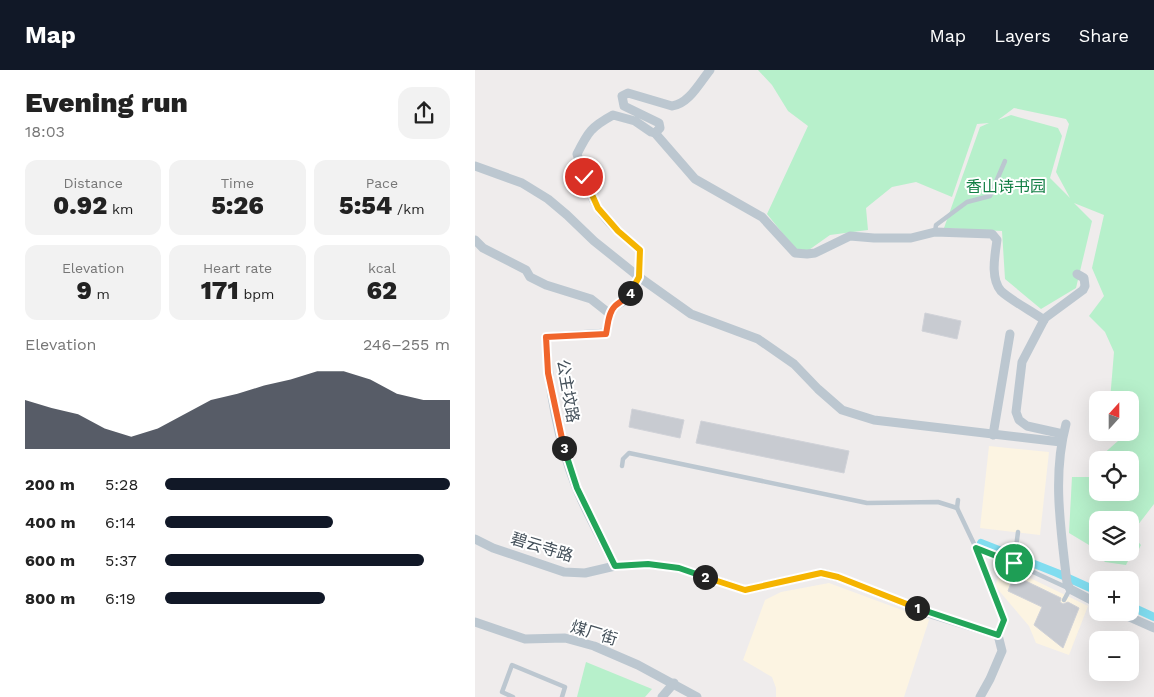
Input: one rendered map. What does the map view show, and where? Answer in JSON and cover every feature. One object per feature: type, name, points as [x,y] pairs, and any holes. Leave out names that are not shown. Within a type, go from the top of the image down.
[{"type":"street","points":[[655,132],[660,128],[659,122],[624,106],[622,96],[628,93],[672,106],[679,106],[710,70]]},
{"type":"street","points":[[639,277],[640,250],[618,231],[598,208],[584,177],[577,154],[587,135],[597,124],[613,115],[635,122],[651,132],[655,132],[695,179],[762,217],[795,253],[815,253],[850,236],[911,238],[935,232],[992,234],[997,240],[994,263],[996,280],[1001,290],[1044,320]]},
{"type":"street","points":[[475,166],[522,183],[548,199],[594,241],[639,277],[691,314],[758,339],[794,364],[842,410],[874,420],[993,435],[1062,438]]},
{"type":"street","points":[[475,240],[483,248],[526,270],[530,277],[546,285],[591,299],[610,314]]},
{"type":"street","points":[[1062,438],[1027,426],[1019,420],[1016,412],[1022,362],[1044,320],[1083,290],[1085,286],[1084,278],[1077,274]]},
{"type":"street","name":"公主坟路","points":[[615,566],[577,488],[565,455],[548,373],[546,337],[606,334],[610,314],[615,306],[624,301],[639,277]]},
{"type":"street","points":[[993,435],[1010,334]]},
{"type":"street","points":[[1066,424],[1062,438],[1057,480],[1065,570],[1068,586],[1089,598]]},
{"type":"street","name":"碧云寺路","points":[[475,539],[493,548],[563,572],[585,573],[615,566],[648,564],[679,568],[745,590],[821,573],[838,577],[934,614],[998,635]]},
{"type":"street","points":[[1138,621],[1154,628]]},
{"type":"street","name":"煤厂街","points":[[475,622],[525,639],[565,638],[593,646],[638,665],[697,697]]},
{"type":"street","points":[[980,697],[1002,651],[998,635]]},
{"type":"street","points":[[662,697],[674,683]]},
{"type":"lane","points":[[935,232],[936,225],[967,202],[990,196],[1005,161]]},
{"type":"lane","points":[[622,466],[623,459],[629,452],[867,503],[939,502],[957,508]]},
{"type":"lane","points":[[958,500],[957,508],[976,548],[1004,620],[998,635]]},
{"type":"lane","points":[[1014,563],[1018,532]]},
{"type":"lane","points":[[976,548],[1068,586],[1065,600]]},
{"type":"lane","points":[[513,697],[502,692],[512,665],[565,687],[562,697]]},
{"type":"shaded area","points":[[989,446],[1049,452],[1040,535],[980,528]]},
{"type":"shaded area","points":[[1003,565],[1088,606],[1069,655],[1036,643],[1029,626],[995,586]]},
{"type":"shaded area","points":[[829,583],[929,620],[904,697],[776,697],[776,688],[772,677],[743,660],[765,600],[781,592]]},
{"type":"green space","name":"香山诗书园","points":[[758,70],[1154,70],[1154,504],[1139,524],[1139,511],[1089,511],[1089,545],[1069,533],[1072,477],[1089,477],[1089,501],[1139,501],[1139,451],[1107,451],[1118,441],[1139,441],[1139,391],[1111,391],[1114,352],[1105,332],[1089,316],[1104,296],[1092,268],[1104,215],[1074,203],[1092,221],[1076,288],[1041,309],[1005,279],[1002,231],[944,228],[980,127],[989,123],[977,124],[952,197],[916,182],[892,187],[866,208],[868,230],[830,235],[806,252],[796,250],[767,214],[808,126],[788,111],[772,85]],"holes":[[[1014,108],[1066,119],[1069,124],[1056,172],[1070,198],[1050,178],[1062,136],[1058,128],[1011,115],[998,120]]]},
{"type":"green space","points":[[1104,561],[1128,561],[1126,565]]},
{"type":"green space","points":[[586,662],[652,689],[645,697],[577,697]]},
{"type":"building","points":[[925,313],[961,321],[957,339],[922,331]]},
{"type":"building","points":[[632,409],[684,420],[680,438],[629,427]]},
{"type":"building","points":[[701,421],[849,451],[844,473],[696,443]]},
{"type":"building","points":[[1005,571],[1061,598],[1060,602],[1063,604],[1068,602],[1079,608],[1063,648],[1034,625],[1042,607],[1008,591],[1011,583],[1002,579]]},
{"type":"waterway","points":[[981,543],[1089,587]]},
{"type":"waterway","points":[[1139,610],[1154,617]]},
{"type":"route","points":[[584,177],[598,208],[618,231],[640,250],[639,277],[624,301],[615,306],[610,314],[606,334],[546,337],[548,373],[565,455],[577,488],[615,566],[648,564],[679,568],[745,590],[821,573],[838,577],[934,614],[998,635],[1004,620],[976,548],[1014,563]]}]
